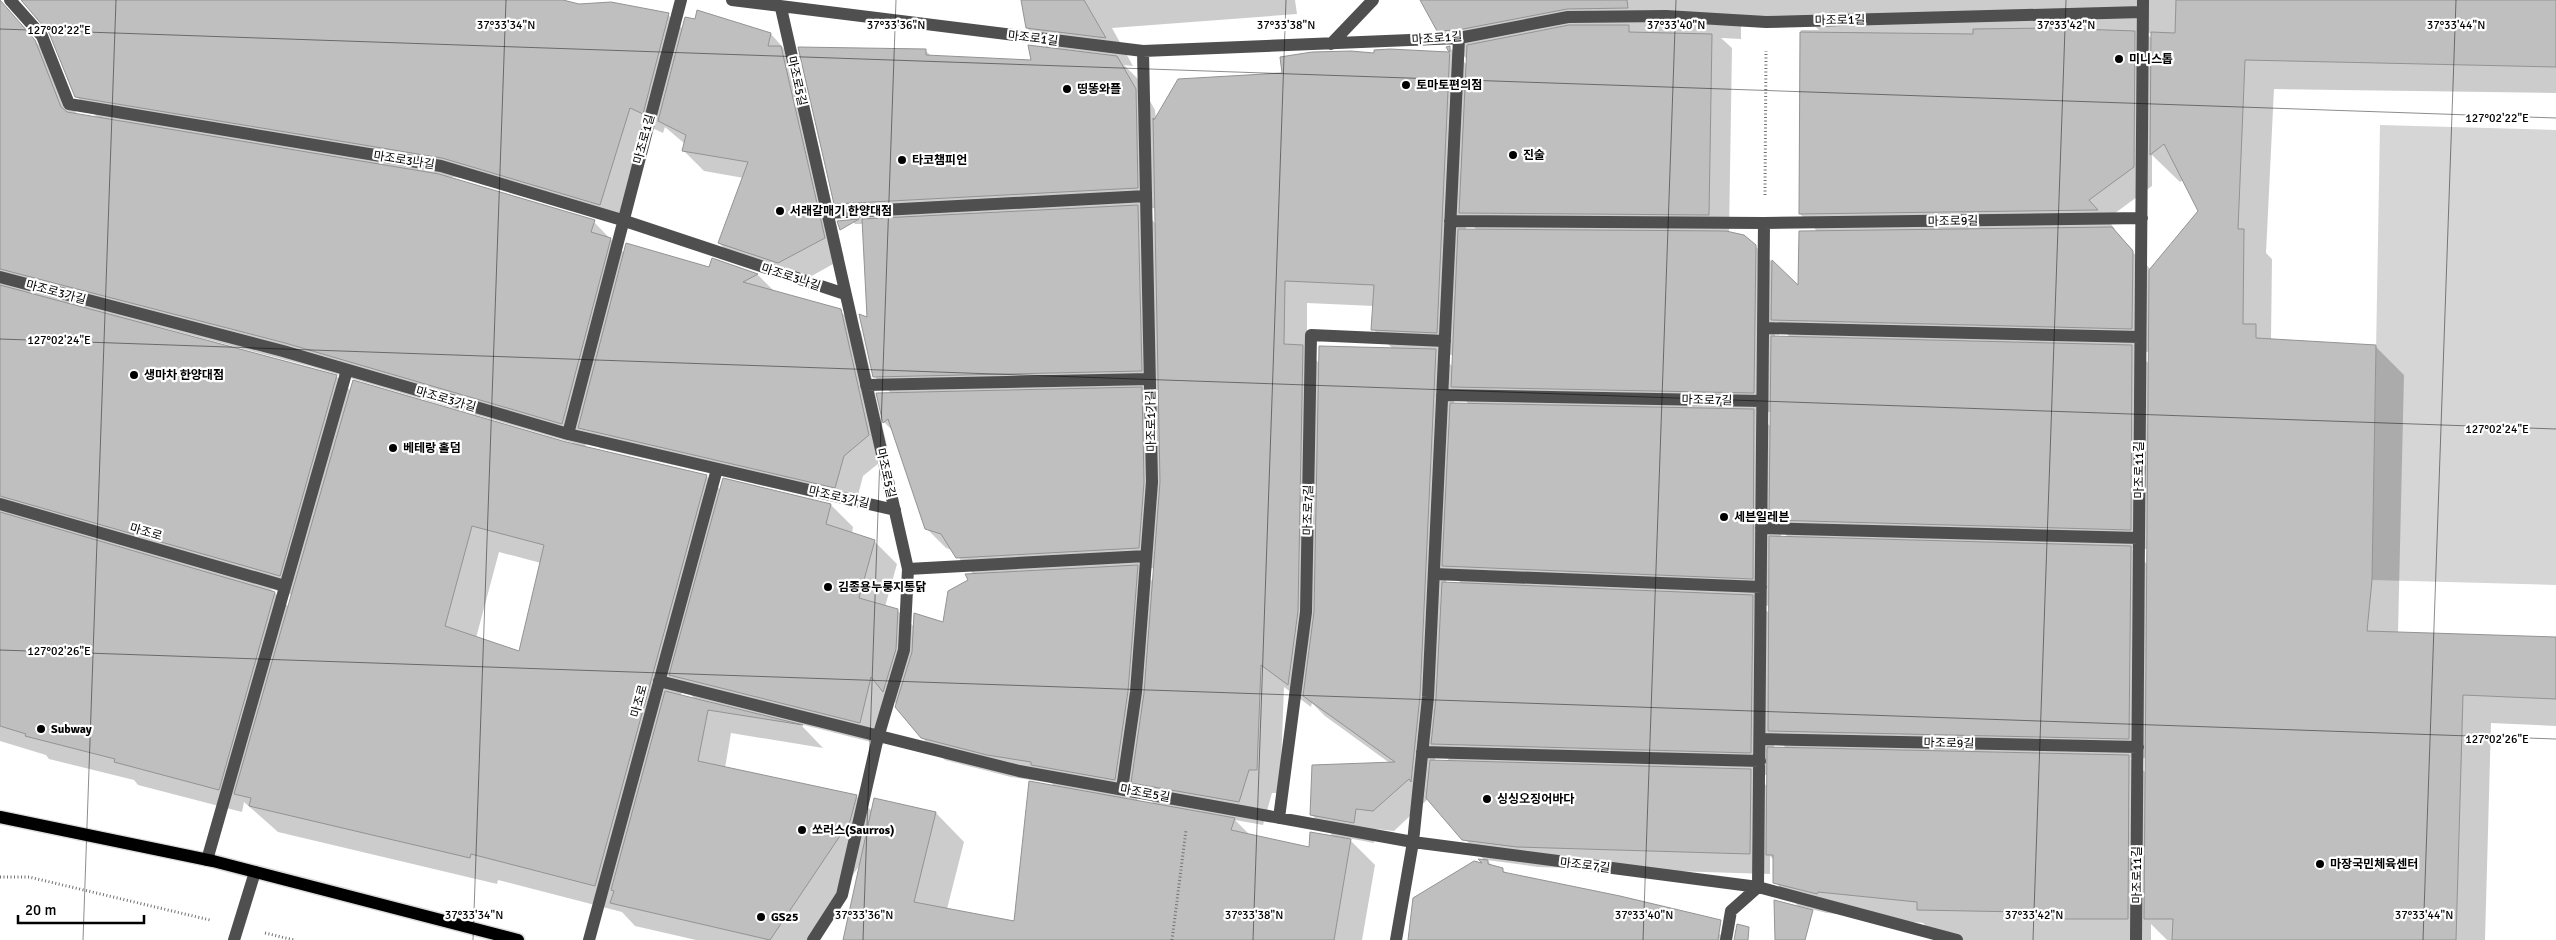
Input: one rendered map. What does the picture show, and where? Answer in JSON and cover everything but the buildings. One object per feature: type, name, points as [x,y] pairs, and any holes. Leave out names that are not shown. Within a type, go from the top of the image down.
[{"type":"main road","points":[[0,817],[208,860],[518,940]]},
{"type":"street","name":"마조로3나길","points":[[10,0],[42,36],[69,104],[441,166],[622,220],[845,294]]},
{"type":"street","name":"마조로1길","points":[[568,434],[622,220],[681,0]]},
{"type":"street","name":"마조로1길","points":[[732,0],[781,8],[1143,51],[1459,38],[1568,17],[1666,16],[1766,22],[2142,6]]},
{"type":"street","points":[[1331,44],[1374,0]]},
{"type":"street","name":"마조로11길","points":[[2136,940],[2142,6]]},
{"type":"street","name":"마조로5길","points":[[781,8],[908,569],[904,650],[878,737],[842,895],[813,940]]},
{"type":"street","points":[[1396,940],[1413,842],[1428,696],[1459,38]]},
{"type":"street","name":"마조로1가길","points":[[1122,789],[1136,692],[1152,482],[1143,51]]},
{"type":"street","points":[[827,213],[1146,196]]},
{"type":"street","name":"마조로9길","points":[[1764,223],[2142,218]]},
{"type":"street","points":[[1450,221],[1764,223],[1758,888],[1731,911],[1726,940]]},
{"type":"street","name":"마조로3가길","points":[[0,277],[347,370],[568,434],[895,510]]},
{"type":"street","points":[[1764,328],[2140,337]]},
{"type":"street","name":"마조로7길","points":[[1279,818],[1306,612],[1311,335],[1445,341]]},
{"type":"street","points":[[208,860],[347,370]]},
{"type":"street","points":[[866,385],[1150,380]]},
{"type":"street","name":"마조로7길","points":[[1442,395],[1762,401]]},
{"type":"street","name":"마조로","points":[[589,940],[717,469]]},
{"type":"street","name":"마조로","points":[[0,504],[285,586]]},
{"type":"street","points":[[1761,528],[2139,538]]},
{"type":"street","points":[[908,569],[1146,556]]},
{"type":"street","points":[[1434,574],[1761,587]]},
{"type":"street","name":"마조로5길","points":[[659,681],[1019,771],[1413,842]]},
{"type":"street","name":"마조로9길","points":[[1760,739],[2138,747]]},
{"type":"street","points":[[1422,752],[1760,761]]},
{"type":"street","name":"마조로7길","points":[[1413,842],[1758,888]]},
{"type":"street","points":[[234,940],[255,872]]},
{"type":"street","points":[[1758,888],[1957,940]]},
{"type":"path","points":[[1764,223],[1766,22]]},
{"type":"path","points":[[1172,940],[1190,802]]},
{"type":"path","points":[[0,877],[29,877],[294,940]]},
{"type":"shaded area","points":[[2380,125],[2556,130],[2556,585],[2372,580]]},
{"type":"place","name":"미니스톱","points":[[2119,59]]},
{"type":"place","name":"토마토편의점","points":[[1406,85]]},
{"type":"place","name":"띵똥와플","points":[[1067,89]]},
{"type":"place","name":"진술","points":[[1513,155]]},
{"type":"place","name":"타코챔피언","points":[[902,160]]},
{"type":"place","name":"서래갈매기 한양대점","points":[[780,211]]},
{"type":"place","name":"생마차 한양대점","points":[[134,375]]},
{"type":"place","name":"베테랑 홀덤","points":[[393,448]]},
{"type":"place","name":"세븐일레븐","points":[[1724,517]]},
{"type":"place","name":"김종용누룽지통닭","points":[[828,587]]},
{"type":"place","name":"Subway","points":[[41,729]]},
{"type":"place","name":"싱싱오징어바다","points":[[1487,799]]},
{"type":"place","name":"쏘러스(Saurros)","points":[[802,830]]},
{"type":"place","name":"마장국민체육센터","points":[[2320,864]]},
{"type":"place","name":"GS25","points":[[761,917]]}]
